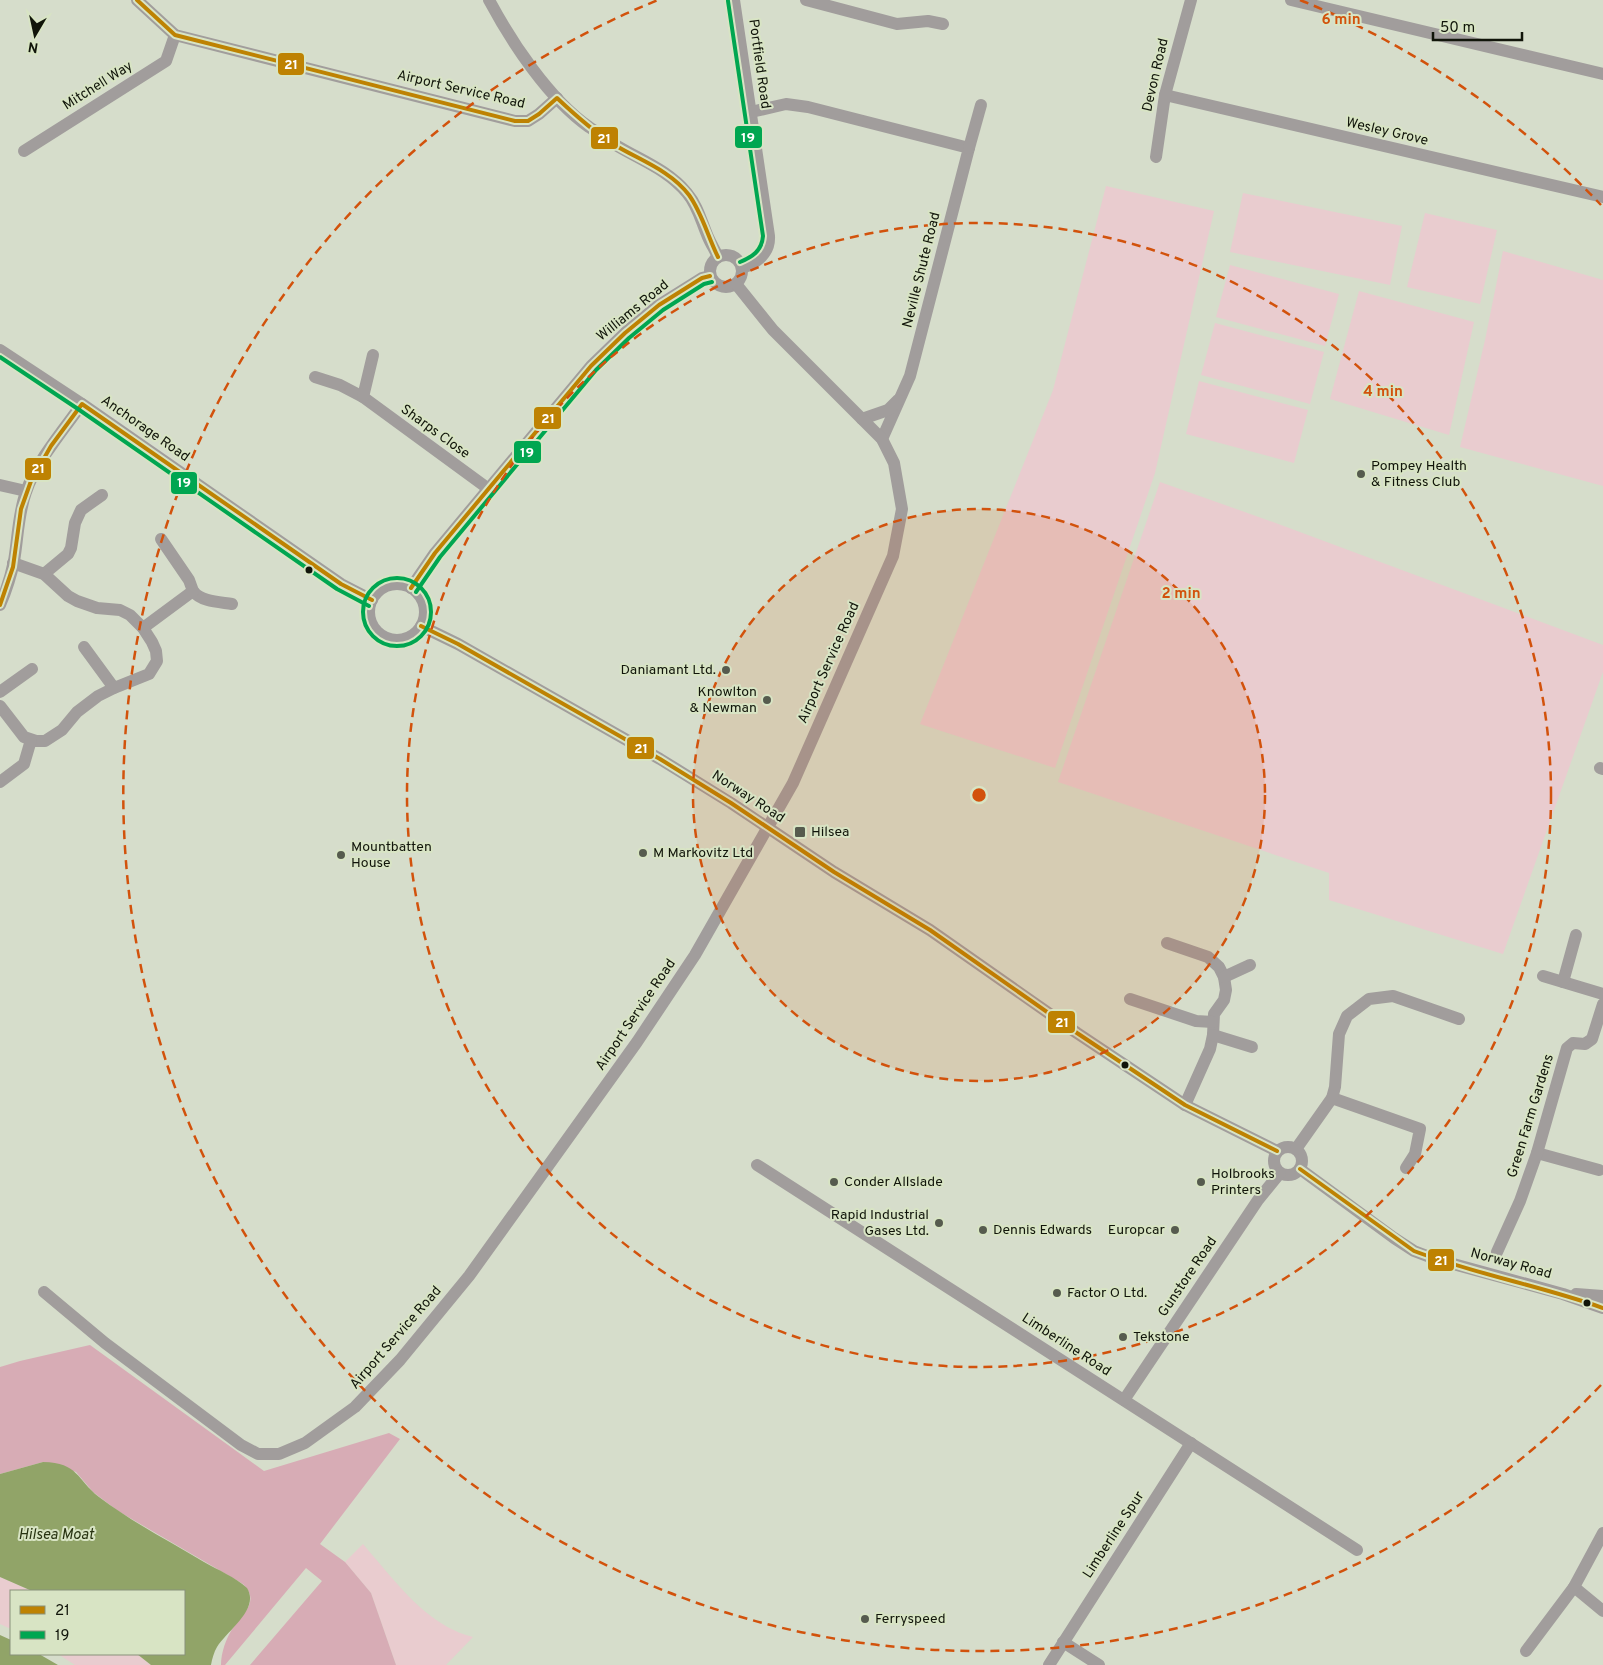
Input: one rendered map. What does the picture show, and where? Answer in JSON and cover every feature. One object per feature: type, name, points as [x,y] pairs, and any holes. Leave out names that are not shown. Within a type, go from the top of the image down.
[{"type":"street","name":"Airport Service Road","points":[[137,0],[175,35],[516,121],[528,121],[557,98]]},
{"type":"street","points":[[489,0],[503,26],[537,75],[557,98],[587,126],[679,184],[699,213],[718,257]]},
{"type":"street","name":"Portfield Road","points":[[734,0],[769,242],[766,251],[754,264],[742,268]]},
{"type":"street","points":[[806,0],[897,24],[928,21],[943,24]]},
{"type":"street","name":"Devon Road","points":[[1156,157],[1164,95],[1191,0]]},
{"type":"street","points":[[1291,0],[1603,74]]},
{"type":"street","name":"Mitchell Way","points":[[24,151],[166,61],[175,35]]},
{"type":"street","name":"Wesley Grove","points":[[1164,95],[1603,197]]},
{"type":"street","points":[[751,112],[786,104],[808,107],[969,148]]},
{"type":"street","name":"Neville Shute Road","points":[[882,440],[910,376],[980,105]]},
{"type":"street","points":[[723,255],[733,257],[740,263],[742,277],[736,284],[723,288],[715,284],[710,276],[710,267],[718,257],[723,255]]},
{"type":"street","name":"Williams Road","points":[[411,588],[435,553],[490,490],[591,366],[659,305],[702,278],[710,276]]},
{"type":"street","name":"Airport Service Road","points":[[44,1292],[105,1342],[233,1439],[258,1454],[279,1454],[305,1443],[355,1407],[400,1360],[469,1276],[637,1042],[695,956],[793,783],[893,556],[902,509],[894,463],[882,440],[773,330],[736,284]]},
{"type":"street","name":"Anchorage Road","points":[[0,350],[82,404],[341,584],[372,600]]},
{"type":"street","points":[[363,398],[373,356]]},
{"type":"street","name":"Sharps Close","points":[[315,378],[340,386],[363,398],[490,490]]},
{"type":"street","name":"Neville Shute Road","points":[[862,419],[888,410],[900,398]]},
{"type":"street","points":[[0,605],[14,563],[26,491],[39,466],[82,404]]},
{"type":"street","points":[[0,485],[26,491]]},
{"type":"street","points":[[44,574],[68,554],[71,548],[75,523],[81,510],[102,495]]},
{"type":"street","points":[[161,539],[189,580],[196,596],[232,604]]},
{"type":"street","points":[[0,706],[21,735],[41,742],[62,730],[77,712],[98,696],[145,676],[152,671],[156,664],[154,646],[143,628],[130,615],[120,610],[91,606],[71,598],[44,574],[14,563]]},
{"type":"street","points":[[393,584],[411,588],[418,593],[423,601],[425,618],[422,626],[408,638],[398,640],[382,636],[372,624],[369,616],[372,600],[384,587],[393,584]]},
{"type":"street","points":[[143,628],[193,591]]},
{"type":"street","name":"Norway Road","points":[[422,626],[458,644],[623,737],[730,803],[834,872],[930,930],[1077,1033],[1185,1105],[1277,1151]]},
{"type":"street","points":[[84,648],[114,688]]},
{"type":"street","points":[[0,692],[32,669]]},
{"type":"street","points":[[0,782],[24,764],[31,740]]},
{"type":"street","points":[[1563,982],[1576,935]]},
{"type":"street","points":[[1167,943],[1208,957],[1219,966],[1224,976],[1226,990],[1224,1000],[1214,1014],[1210,1049],[1185,1105]]},
{"type":"street","points":[[1224,976],[1250,965]]},
{"type":"street","points":[[1543,976],[1603,994]]},
{"type":"street","points":[[1296,1149],[1332,1098],[1335,1087],[1340,1034],[1347,1016],[1369,999],[1392,996],[1459,1019]]},
{"type":"street","points":[[1130,999],[1196,1021],[1252,1046]]},
{"type":"street","name":"Green Farm Gardens","points":[[1497,1252],[1520,1201],[1537,1153],[1568,1048],[1573,1043],[1584,1044],[1592,1039],[1603,1004]]},
{"type":"street","points":[[1332,1098],[1420,1128],[1415,1154],[1406,1168]]},
{"type":"street","points":[[1285,1147],[1296,1149],[1302,1157],[1300,1169],[1291,1175],[1285,1175],[1276,1170],[1273,1162],[1277,1151],[1285,1147]]},
{"type":"street","points":[[1537,1153],[1599,1170]]},
{"type":"street","name":"Limberline Road","points":[[757,1165],[1357,1550]]},
{"type":"street","name":"Norway Road","points":[[1300,1169],[1414,1251],[1435,1259],[1563,1294],[1603,1308]]},
{"type":"street","name":"Gunstore Road","points":[[1124,1400],[1258,1200],[1280,1173]]},
{"type":"street","name":"Norway Road","points":[[1563,1294],[1603,1296]]},
{"type":"street","name":"Norway Road","points":[[1578,1294],[1603,1300]]},
{"type":"street","name":"Limberline Spur","points":[[1049,1665],[1191,1443]]},
{"type":"street","points":[[1526,1651],[1574,1587],[1603,1533]]},
{"type":"street","points":[[1574,1587],[1603,1611]]},
{"type":"street","points":[[1063,1642],[1099,1665]]},
{"type":"shaded area","points":[[1106,186],[1214,211],[1155,473],[1055,768],[920,724],[1053,390]]},
{"type":"shaded area","points":[[1243,193],[1402,226],[1390,285],[1230,252]]},
{"type":"shaded area","points":[[1425,213],[1497,230],[1480,304],[1407,287]]},
{"type":"shaded area","points":[[1503,251],[1603,280],[1603,486],[1460,447]]},
{"type":"shaded area","points":[[1230,265],[1339,294],[1325,346],[1216,317]]},
{"type":"shaded area","points":[[1359,291],[1474,322],[1449,435],[1330,399]]},
{"type":"shaded area","points":[[1215,323],[1324,352],[1310,404],[1201,375]]},
{"type":"shaded area","points":[[1199,381],[1308,410],[1294,463],[1186,434]]},
{"type":"shaded area","points":[[1160,482],[1603,645],[1603,672],[1503,954],[1329,900],[1329,873],[1058,782]]},
{"type":"shaded area","points":[[90,1345],[264,1471],[389,1433],[400,1439],[320,1544],[345,1562],[371,1593],[396,1665],[250,1665],[322,1581],[306,1568],[225,1665],[221,1665],[228,1636],[250,1602],[248,1590],[243,1584],[118,1511],[93,1492],[76,1472],[43,1462],[0,1474],[0,1367]]},
{"type":"shaded area","points":[[363,1544],[424,1611],[447,1627],[473,1637],[446,1665],[396,1665],[371,1593],[345,1562]]},
{"type":"shaded area","points":[[0,1577],[30,1590],[10,1590],[10,1629],[0,1624]]},
{"type":"shaded area","points":[[60,1655],[138,1655],[151,1665],[75,1665]]},
{"type":"water","name":"Hilsea Moat","points":[[43,1462],[64,1465],[76,1473],[99,1497],[124,1515],[232,1577],[247,1588],[250,1596],[246,1611],[217,1647],[211,1665],[151,1665],[138,1655],[185,1655],[185,1590],[30,1590],[0,1577],[0,1474]]},
{"type":"water","points":[[0,1635],[10,1640],[10,1655],[41,1655],[58,1665],[0,1665]]},
{"type":"transit line","name":"21","points":[[137,0],[175,35],[515,121],[528,121],[557,98],[606,139],[654,166],[681,186],[698,209],[718,257]]},
{"type":"transit line","name":"19","points":[[728,1],[763,236],[761,246],[756,253],[740,262]]},
{"type":"transit line","name":"21","points":[[411,588],[435,553],[591,366],[625,333],[659,305],[702,278],[710,276]]},
{"type":"transit line","name":"19","points":[[416,592],[440,557],[596,370],[629,338],[663,310],[704,284],[712,282]]},
{"type":"transit line","name":"19","points":[[0,357],[337,589],[369,606]]},
{"type":"transit line","name":"21","points":[[0,605],[13,567],[21,509],[31,481],[51,446],[82,404],[341,584],[372,600]]},
{"type":"transit line","name":"19","points":[[397,578],[410,581],[421,588],[428,599],[431,612],[428,625],[421,636],[410,643],[397,646],[384,643],[373,636],[366,625],[363,612],[366,599],[373,588],[384,581],[397,578]]},
{"type":"transit line","name":"21","points":[[421,626],[458,644],[660,759],[731,803],[834,872],[930,930],[1077,1033],[1185,1105],[1277,1151]]},
{"type":"transit line","name":"21","points":[[1300,1169],[1414,1251],[1461,1267],[1603,1308]]},
{"type":"place","name":"Pompey Health & Fitness Club","points":[[1361,474]]},
{"type":"place","name":"Daniamant Ltd.","points":[[726,670]]},
{"type":"place","name":"Knowlton & Newman","points":[[767,700]]},
{"type":"place","name":"Hilsea","points":[[800,832]]},
{"type":"place","name":"M Markovitz Ltd","points":[[643,853]]},
{"type":"place","name":"Mountbatten House","points":[[341,855]]},
{"type":"place","name":"Conder Allslade","points":[[834,1182]]},
{"type":"place","name":"Holbrooks Printers","points":[[1201,1182]]},
{"type":"place","name":"Rapid Industrial Gases Ltd.","points":[[939,1223]]},
{"type":"place","name":"Dennis Edwards","points":[[983,1230]]},
{"type":"place","name":"Europcar","points":[[1175,1230]]},
{"type":"place","name":"Factor O Ltd.","points":[[1057,1293]]},
{"type":"place","name":"Tekstone","points":[[1123,1337]]},
{"type":"place","name":"Ferryspeed","points":[[865,1619]]}]
